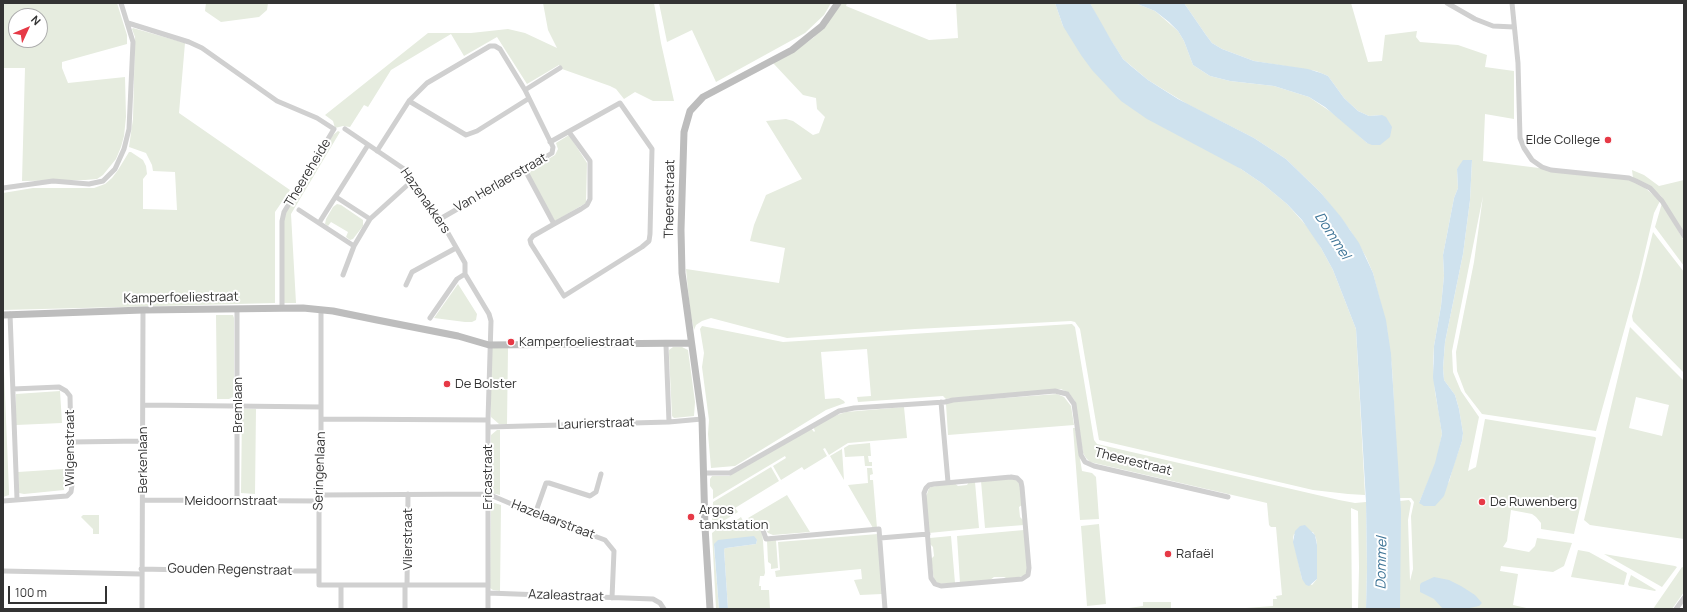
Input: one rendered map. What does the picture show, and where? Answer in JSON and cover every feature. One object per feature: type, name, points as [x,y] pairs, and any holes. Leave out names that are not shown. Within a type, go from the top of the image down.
[{"type":"main road","name":"Theerestraat","points":[[710,609],[705,527],[702,419],[682,273],[681,230],[684,132],[688,115],[696,103],[703,97],[801,44],[822,26],[838,3]]},
{"type":"main road","name":"Kamperfoeliestraat","points":[[6,314],[282,308],[321,310],[458,336],[490,345],[666,345],[691,343]]},
{"type":"street","points":[[3,188],[52,181],[89,184],[103,181],[115,169],[124,149],[129,129],[133,42],[121,3]]},
{"type":"street","points":[[1447,3],[1475,19],[1493,26],[1514,27]]},
{"type":"street","points":[[1512,3],[1518,63],[1520,138],[1524,148],[1532,160],[1542,167],[1551,170],[1629,178],[1636,181],[1650,188],[1662,201],[1684,236]]},
{"type":"street","name":"Theereheide","points":[[128,23],[189,42],[202,48],[277,101],[317,118],[334,129],[284,212],[282,221],[282,308]]},
{"type":"street","points":[[377,151],[409,101],[427,83],[490,46],[495,46],[500,49],[525,90],[550,142],[620,103],[652,148],[650,234],[648,241],[642,247],[564,296],[530,244],[530,240],[533,236],[581,210],[587,205],[590,199],[590,161],[569,132]]},
{"type":"street","points":[[525,90],[560,68]]},
{"type":"street","points":[[409,101],[466,135],[477,131],[528,99]]},
{"type":"street","name":"Hazenakkers","points":[[345,129],[403,168],[413,180],[430,211],[440,219],[465,263],[465,274],[489,314],[491,321],[490,345]]},
{"type":"street","name":"Van Herlaerstraat","points":[[440,219],[552,153],[553,147],[550,142]]},
{"type":"street","points":[[319,223],[368,145]]},
{"type":"street","points":[[525,170],[554,224]]},
{"type":"street","points":[[343,275],[354,246],[370,219],[413,180]]},
{"type":"street","points":[[336,197],[370,219]]},
{"type":"street","points":[[299,210],[354,246]]},
{"type":"street","points":[[406,284],[412,272],[456,248]]},
{"type":"street","points":[[430,318],[457,279],[465,274]]},
{"type":"street","name":"Berkenlaan","points":[[142,609],[142,441],[144,405],[143,310]]},
{"type":"street","name":"Bremlaan","points":[[237,310],[237,501]]},
{"type":"street","name":"Seringenlaan","points":[[321,310],[322,419],[318,585],[341,585]]},
{"type":"street","points":[[6,314],[13,389],[17,499]]},
{"type":"street","name":"Ericastraat","points":[[488,609],[488,420],[490,345]]},
{"type":"street","points":[[666,345],[669,422]]},
{"type":"street","name":"Wilgenstraat","points":[[3,501],[67,496],[71,492],[72,485],[70,396],[60,387],[13,389]]},
{"type":"street","name":"Theerestraat","points":[[704,473],[730,473],[839,411],[854,408],[1063,392],[1070,397],[1074,404],[1081,455],[1085,462],[1094,466],[1228,497]]},
{"type":"street","points":[[941,402],[948,482]]},
{"type":"street","points":[[144,405],[321,407]]},
{"type":"street","points":[[322,419],[488,420]]},
{"type":"street","name":"Laurierstraat","points":[[489,427],[669,422],[702,419]]},
{"type":"street","points":[[71,442],[142,441]]},
{"type":"street","points":[[535,514],[546,483],[590,496],[596,492],[601,474]]},
{"type":"street","points":[[1011,477],[1017,478],[1021,482],[1022,487],[1029,572],[1026,577],[1022,579],[937,586],[931,578],[928,534],[924,493],[929,485],[948,482],[1011,477]]},
{"type":"street","name":"Vlierstraat","points":[[405,609],[408,494]]},
{"type":"street","points":[[321,495],[488,494]]},
{"type":"street","name":"Hazelaarstraat","points":[[488,494],[535,514],[605,540],[614,551],[612,598]]},
{"type":"street","name":"Meidoornstraat","points":[[143,500],[319,501]]},
{"type":"street","points":[[705,527],[755,524],[762,527],[766,539],[879,529],[885,609]]},
{"type":"street","points":[[880,538],[928,534]]},
{"type":"street","name":"Gouden Regenstraat","points":[[3,571],[319,571]]},
{"type":"street","points":[[341,609],[341,585],[488,585]]},
{"type":"street","name":"Azaleastraat","points":[[488,593],[653,599],[660,603],[664,609]]},
{"type":"street","points":[[1676,609],[1684,598]]},
{"type":"shaded area","points":[[3,3],[117,3],[127,35],[127,44],[62,62],[62,68],[68,83],[125,77],[126,117],[124,136],[116,159],[103,175],[97,179],[85,180],[22,181],[25,68],[3,68]]},
{"type":"shaded area","points":[[206,3],[268,3],[267,10],[259,17],[221,22],[205,11]]},
{"type":"shaded area","points":[[543,3],[654,3],[674,101],[653,101],[635,92],[624,99],[616,89],[562,69],[559,65],[527,84],[497,37],[464,56],[451,34],[391,70],[368,107],[364,105],[350,127],[343,126],[335,128],[333,121],[325,115],[428,33],[471,33],[508,29],[525,33],[557,48],[548,30]]},
{"type":"shaded area","points":[[659,3],[831,3],[824,15],[805,33],[716,82],[692,30],[667,42]]},
{"type":"shaded area","points":[[840,3],[847,3],[846,6],[929,40],[958,38],[956,3],[1055,3],[1063,26],[1241,169],[1263,184],[1287,204],[1312,232],[1321,248],[1333,270],[1356,329],[1365,495],[1313,490],[1099,440],[1080,329],[1075,322],[1071,321],[915,329],[787,338],[711,318],[696,325],[694,330],[690,311],[686,269],[779,283],[785,248],[750,241],[754,225],[766,195],[802,179],[766,121],[786,119],[793,121],[813,135],[819,133],[825,117],[817,109],[816,98],[803,95],[773,63],[813,38],[827,24]]},
{"type":"shaded area","points":[[1090,3],[1135,3],[1155,11],[1178,31],[1184,41],[1193,65],[1210,76],[1230,81],[1274,86],[1309,97],[1337,116],[1367,143],[1382,115],[1369,116],[1358,111],[1344,98],[1328,76],[1316,71],[1254,61],[1222,49],[1212,43],[1184,3],[1351,3],[1368,62],[1382,61],[1385,35],[1417,31],[1416,37],[1420,42],[1458,45],[1487,55],[1485,67],[1514,71],[1514,119],[1485,114],[1483,161],[1627,179],[1643,186],[1660,201],[1654,213],[1639,277],[1596,431],[1482,414],[1465,392],[1457,371],[1456,352],[1474,262],[1483,196],[1452,351],[1453,372],[1461,391],[1479,417],[1468,471],[1476,467],[1485,419],[1596,438],[1574,534],[1541,529],[1541,523],[1532,514],[1511,510],[1507,541],[1503,547],[1529,552],[1535,546],[1537,538],[1572,543],[1564,566],[1553,572],[1501,566],[1500,571],[1518,574],[1513,605],[1531,609],[1400,609],[1400,501],[1409,500],[1411,503],[1408,520],[1410,581],[1413,569],[1411,516],[1414,502],[1411,498],[1400,498],[1392,368],[1387,329],[1373,273],[1366,257],[1350,230],[1321,193],[1286,159],[1254,138],[1187,104],[1148,80],[1123,59],[1101,25]],"holes":[[[1472,160],[1470,200],[1463,254],[1445,342],[1443,368],[1444,380],[1455,395],[1459,409],[1463,433],[1462,441],[1449,482],[1419,503],[1436,463],[1442,434],[1435,392],[1433,363],[1444,276],[1443,255],[1454,198],[1458,188],[1457,169]]]},
{"type":"shaded area","points":[[133,28],[185,43],[179,113],[290,190],[275,212],[275,303],[3,310],[3,193],[33,188],[94,188],[105,184],[112,178],[129,152],[131,152],[143,160],[146,166],[147,174],[143,179],[143,209],[177,210],[175,172],[153,171],[152,165],[146,153],[129,147],[133,119],[135,37]]},
{"type":"shaded area","points":[[338,131],[340,132],[291,214],[296,303],[281,303],[282,214],[333,135]]},
{"type":"shaded area","points":[[569,135],[587,163],[586,203],[555,221],[527,172],[555,155],[558,149],[556,143]]},
{"type":"shaded area","points":[[1632,170],[1644,175],[1659,186],[1684,180],[1684,233],[1661,196],[1648,185],[1633,178]]},
{"type":"shaded area","points":[[1662,203],[1684,241],[1684,266],[1655,227]]},
{"type":"shaded area","points":[[337,204],[341,205],[363,220],[363,226],[353,239],[350,240],[346,237],[348,232],[331,222],[328,226],[325,224],[326,219],[333,207]]},
{"type":"shaded area","points":[[1653,232],[1684,272],[1684,373],[1633,321],[1632,316]]},
{"type":"shaded area","points":[[458,284],[477,314],[476,320],[472,322],[465,322],[434,318]]},
{"type":"shaded area","points":[[216,315],[233,315],[234,318],[234,383],[233,397],[229,399],[217,399]]},
{"type":"shaded area","points":[[1072,324],[1075,327],[1094,440],[1097,444],[1339,500],[1355,503],[1366,502],[1366,609],[1358,609],[1358,511],[1351,508],[1352,609],[1232,609],[1273,606],[1273,599],[1277,599],[1276,596],[1282,595],[1276,527],[1271,527],[1269,525],[1267,503],[1090,462],[1083,453],[1075,401],[1069,393],[1061,389],[946,399],[943,396],[858,402],[857,397],[871,396],[867,349],[821,352],[825,399],[839,398],[845,403],[826,410],[735,466],[711,468],[708,434],[709,420],[702,367],[704,353],[700,329],[702,326],[783,342]],"holes":[[[1313,532],[1316,538],[1317,579],[1312,585],[1302,579],[1293,538],[1294,534]]]},
{"type":"shaded area","points":[[1630,327],[1684,381],[1684,539],[1590,525],[1584,520]],"holes":[[[1636,397],[1669,405],[1662,436],[1629,428]]]},
{"type":"shaded area","points":[[3,347],[9,495],[3,497]]},
{"type":"shaded area","points":[[673,347],[682,347],[688,350],[695,402],[694,416],[674,418],[672,416],[669,350]]},
{"type":"shaded area","points":[[491,348],[508,348],[507,424],[499,424],[491,417]]},
{"type":"shaded area","points":[[60,391],[62,423],[16,425],[16,394]]},
{"type":"shaded area","points":[[1057,394],[1064,397],[1071,406],[1074,425],[948,435],[946,404],[951,402]]},
{"type":"shaded area","points":[[904,407],[907,438],[848,443],[829,455],[825,448],[823,449],[827,456],[804,470],[802,467],[781,480],[773,466],[786,458],[785,456],[713,499],[713,490],[710,486],[710,479],[712,476],[729,476],[811,428],[814,432],[813,427],[834,416],[846,412]]},
{"type":"shaded area","points":[[244,409],[256,409],[255,494],[241,493],[242,412]]},
{"type":"shaded area","points":[[1073,428],[1075,428],[1082,471],[1092,473],[1096,477],[1099,519],[1080,520]]},
{"type":"shaded area","points":[[497,430],[500,430],[500,495],[491,493],[491,435]]},
{"type":"shaded area","points":[[870,443],[871,456],[868,456],[869,462],[872,462],[872,466],[865,466],[864,456],[845,457],[844,448],[849,445]]},
{"type":"shaded area","points":[[842,449],[844,480],[830,456]]},
{"type":"shaded area","points":[[771,467],[779,481],[735,508],[738,512],[720,523],[712,523],[713,502]]},
{"type":"shaded area","points":[[867,468],[872,468],[873,474],[870,475],[870,480],[873,480],[877,528],[873,528],[848,485],[868,483]]},
{"type":"shaded area","points":[[64,469],[64,490],[24,494],[19,493],[18,472]]},
{"type":"shaded area","points":[[1016,480],[1020,484],[1022,505],[1019,507],[1020,517],[1023,520],[1024,525],[985,528],[981,481]]},
{"type":"shaded area","points":[[969,482],[975,482],[979,528],[929,533],[926,497],[929,488],[954,483],[958,486],[967,485]]},
{"type":"shaded area","points":[[787,495],[810,532],[773,535],[768,533],[763,525],[758,522],[734,523],[741,517],[743,521]]},
{"type":"shaded area","points":[[491,502],[501,505],[500,591],[490,588]]},
{"type":"shaded area","points":[[83,515],[99,515],[99,534],[93,534],[93,529],[81,517]]},
{"type":"shaded area","points":[[1099,524],[1106,604],[1087,606],[1081,526]]},
{"type":"shaded area","points":[[755,526],[762,532],[763,541],[765,573],[764,576],[760,576],[759,586],[761,586],[761,590],[769,590],[770,609],[728,609],[724,549],[756,544],[757,540],[714,546],[719,609],[716,609],[712,533],[717,529]]},
{"type":"shaded area","points":[[1024,530],[1027,572],[1024,576],[1008,579],[1004,577],[994,577],[990,580],[960,583],[957,536]]},
{"type":"shaded area","points":[[878,534],[882,594],[860,595],[854,580],[862,579],[861,569],[776,577],[775,571],[780,570],[778,542]]},
{"type":"shaded area","points":[[951,536],[955,583],[939,584],[934,580],[931,559],[934,556],[933,547],[930,544],[930,538]]},
{"type":"shaded area","points":[[776,540],[778,568],[771,569],[771,564],[768,562],[767,541]]},
{"type":"shaded area","points":[[1578,550],[1589,552],[1627,573],[1624,585],[1571,577]]},
{"type":"shaded area","points":[[1604,554],[1675,566],[1677,567],[1662,587]]},
{"type":"shaded area","points":[[1682,567],[1684,568],[1684,592],[1672,609],[1653,609]]},
{"type":"shaded area","points":[[1631,575],[1656,590],[1629,586],[1628,584]]},
{"type":"shaded area","points":[[1143,602],[1171,602],[1171,609],[1129,609],[1143,606]]},
{"type":"water","name":"Dommel","points":[[1055,3],[1090,3],[1123,59],[1148,80],[1178,99],[1254,138],[1286,159],[1321,193],[1341,217],[1359,243],[1373,273],[1386,320],[1391,354],[1401,511],[1400,609],[1366,609],[1366,502],[1356,329],[1333,270],[1321,248],[1302,220],[1287,204],[1263,184],[1241,169],[1147,119],[1121,101],[1092,70],[1081,55],[1063,26]]},
{"type":"water","points":[[1135,3],[1184,3],[1212,43],[1222,49],[1254,61],[1308,69],[1328,76],[1344,98],[1358,111],[1369,116],[1382,115],[1386,117],[1392,127],[1390,137],[1380,145],[1372,145],[1367,143],[1325,107],[1309,97],[1274,86],[1230,81],[1210,76],[1193,65],[1184,41],[1178,31],[1169,22],[1155,11]]},
{"type":"water","points":[[1463,160],[1472,160],[1470,200],[1463,254],[1445,342],[1443,368],[1444,380],[1455,395],[1463,433],[1462,441],[1444,496],[1435,506],[1424,506],[1419,503],[1435,463],[1442,434],[1433,378],[1434,346],[1441,306],[1444,276],[1443,255],[1454,198],[1458,188],[1457,169]]},
{"type":"water","points":[[1305,525],[1315,535],[1317,545],[1317,579],[1309,586],[1306,585],[1302,579],[1293,542],[1295,531],[1300,526]]},
{"type":"water","points":[[754,536],[757,540],[756,544],[724,549],[728,609],[719,609],[714,544],[718,540]]},
{"type":"water","points":[[1434,577],[1449,580],[1461,586],[1475,595],[1482,603],[1479,606],[1465,609],[1443,609],[1434,599],[1420,592],[1421,583]]},
{"type":"place","name":"Elde College","points":[[1608,140]]},
{"type":"place","name":"Kamperfoeliestraat","points":[[511,342]]},
{"type":"place","name":"De Bolster","points":[[447,384]]},
{"type":"place","name":"De Ruwenberg","points":[[1482,502]]},
{"type":"place","name":"Argos tankstation","points":[[691,517]]},
{"type":"place","name":"Rafaël","points":[[1168,554]]}]
